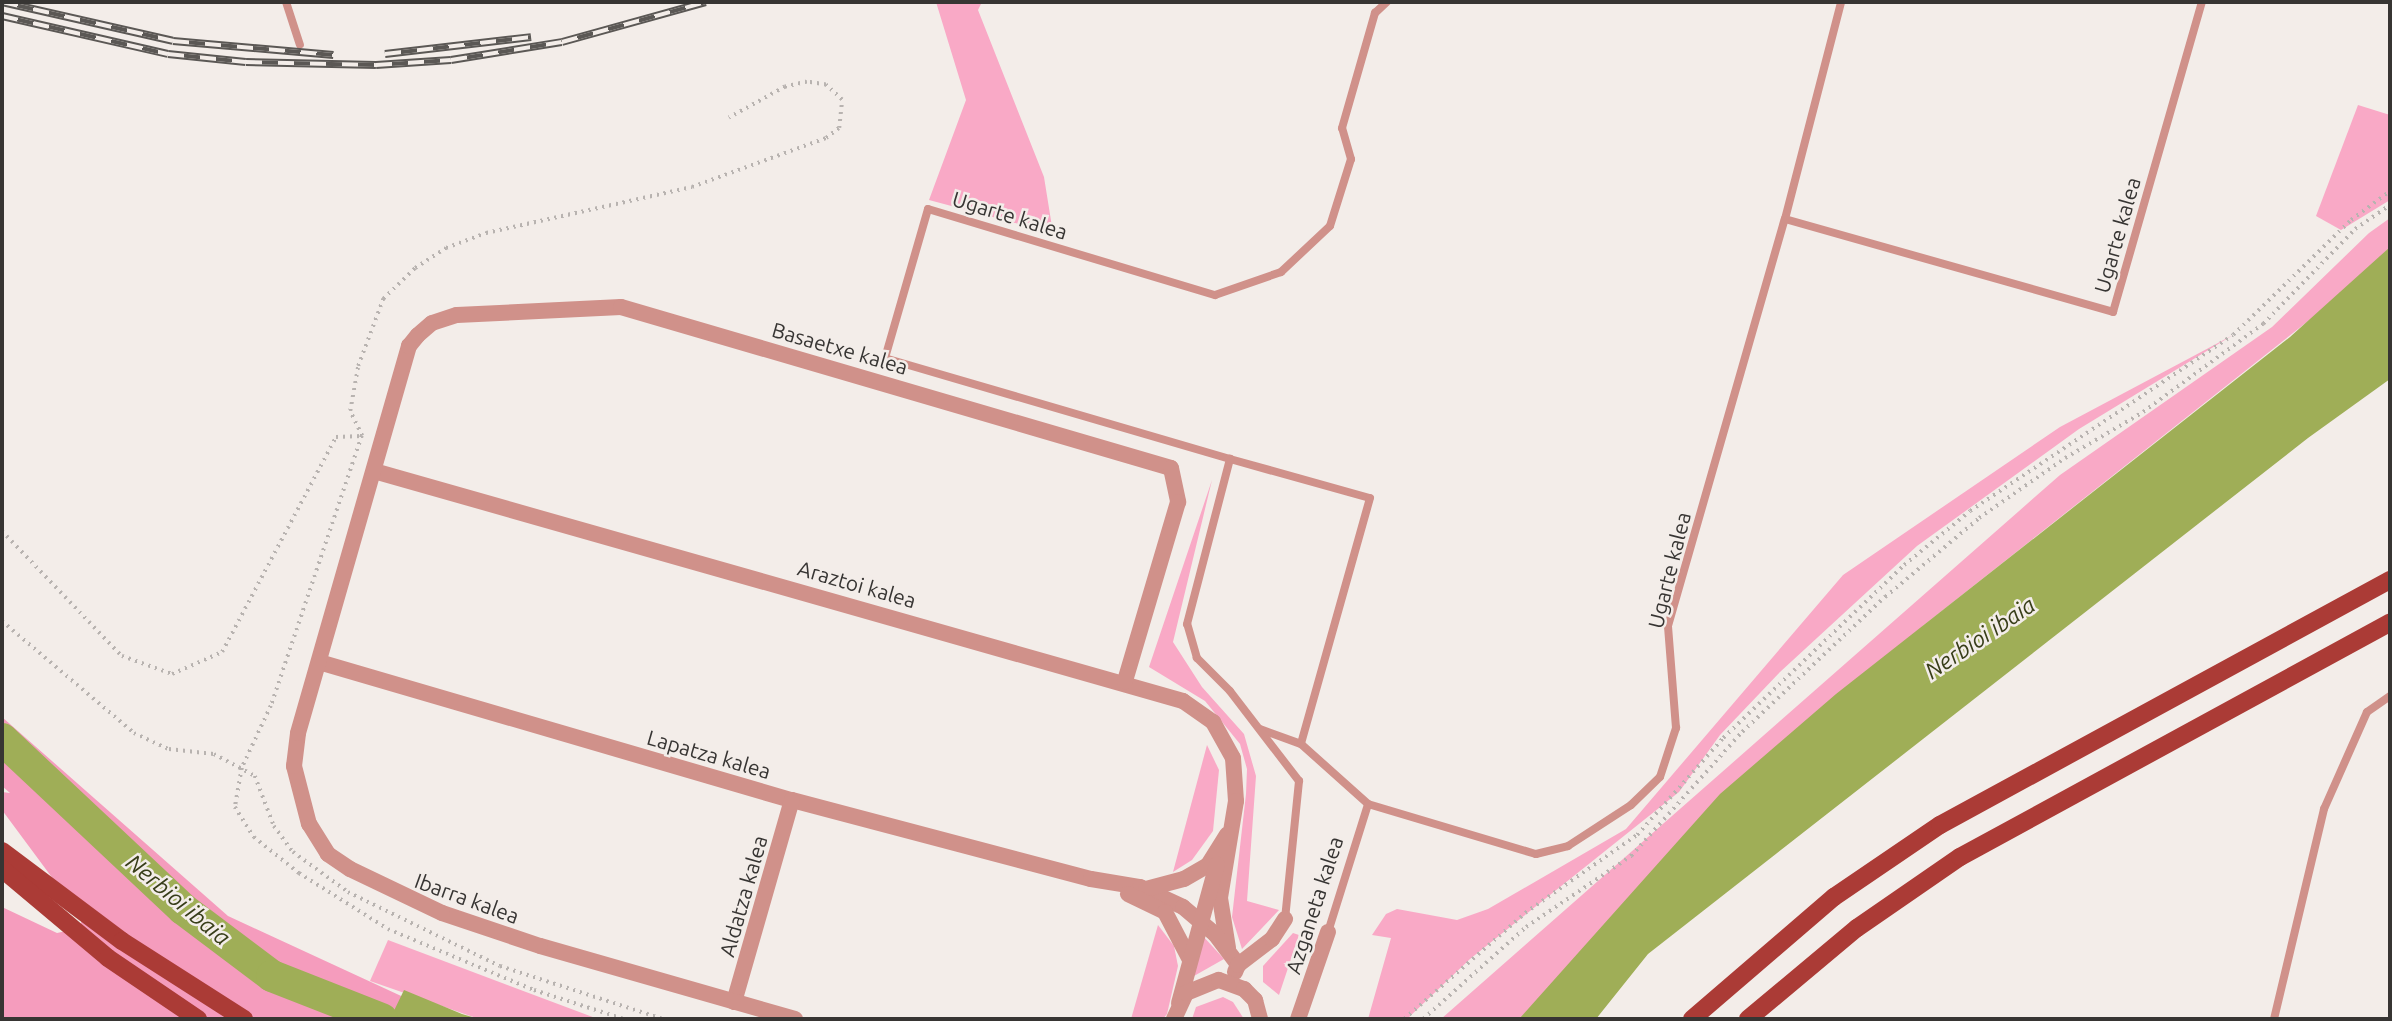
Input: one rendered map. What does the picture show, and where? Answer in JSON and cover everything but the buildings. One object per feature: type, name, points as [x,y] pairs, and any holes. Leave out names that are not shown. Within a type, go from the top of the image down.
[{"type":"main road","points":[[1692,1019],[1835,897],[1951,818],[2390,580]]},
{"type":"main road","points":[[1748,1019],[1857,928],[1960,857],[2387,626]]},
{"type":"main road","points":[[2,851],[122,940],[244,1019]]},
{"type":"main road","points":[[2,869],[108,958],[198,1019]]},
{"type":"main road","points":[[1681,1019],[1776,946]]},
{"type":"street","name":"Basaetxe kalea","points":[[374,471],[409,346],[432,323],[457,315],[621,307],[1171,468],[1178,502],[1125,681]]},
{"type":"street","name":"Ibarra kalea","points":[[374,471],[319,662],[294,766],[309,824],[328,854],[385,890],[442,913],[795,1019]]},
{"type":"street","name":"Araztoi kalea","points":[[374,471],[1125,681],[1183,701],[1213,722],[1233,758],[1236,779],[1230,829]]},
{"type":"street","name":"Lapatza kalea","points":[[319,662],[792,800],[1091,879]]},
{"type":"street","name":"Aldatza kalea","points":[[734,1002],[792,800]]},
{"type":"street","points":[[1146,890],[1184,879],[1208,865],[1230,829]]},
{"type":"street","points":[[1176,1011],[1199,919],[1230,829]]},
{"type":"street","points":[[1228,948],[1220,898],[1230,829]]},
{"type":"street","points":[[1091,879],[1146,890],[1199,919],[1228,948],[1238,965],[1231,982]]},
{"type":"street","points":[[1091,879],[1165,912],[1178,930],[1189,958]]},
{"type":"street","name":"Azganeta kalea","points":[[1238,965],[1272,939],[1285,919]]},
{"type":"street","name":"Azganeta kalea","points":[[1297,1019],[1328,932]]},
{"type":"street","points":[[1176,1011],[1186,993],[1207,981],[1231,982],[1255,1000],[1260,1019]]},
{"type":"lane","points":[[286,2],[300,45]]},
{"type":"lane","name":"Ugarte kalea","points":[[1301,744],[1370,498],[885,358],[928,209],[1215,295],[1281,272],[1330,226],[1351,159],[1342,128],[1375,13],[1387,2]]},
{"type":"lane","name":"Ugarte kalea","points":[[1259,729],[1301,744],[1368,804],[1536,854],[1568,846],[1630,805],[1660,777],[1676,728],[1668,626],[1786,219],[1841,2]]},
{"type":"lane","name":"Ugarte kalea","points":[[1786,219],[2113,312],[2202,2]]},
{"type":"lane","name":"Ugarte kalea","points":[[1230,459],[1187,624],[1197,658],[1299,780],[1285,919]]},
{"type":"lane","points":[[2274,1019],[2324,809],[2367,712],[2390,696]]},
{"type":"lane","name":"Azganeta kalea","points":[[1328,932],[1368,804]]},
{"type":"path","points":[[624,1019],[443,953],[388,929],[326,893],[254,837],[235,807],[242,768],[271,706],[362,436],[351,411],[358,366],[383,299],[415,268],[446,248],[486,233],[691,187],[827,138],[839,128],[842,100],[826,85],[807,82],[785,87],[729,118]]},
{"type":"path","points":[[1404,1019],[1525,913],[1637,835],[1723,738],[1904,565],[1981,503],[2233,335],[2351,220],[2390,191]]},
{"type":"path","points":[[1423,1019],[1526,927],[1631,856],[1742,732],[1885,597],[1979,519],[2065,458],[2143,412],[2263,324],[2355,229],[2390,205]]},
{"type":"path","points":[[2,531],[122,656],[172,674],[222,652],[336,438],[362,436]]},
{"type":"path","points":[[2,621],[134,733],[169,749],[214,754],[242,768]]},
{"type":"path","points":[[500,967],[663,1019]]},
{"type":"shaded area","points":[[936,2],[982,2],[978,10],[1044,177],[1053,233],[929,200],[966,100]]},
{"type":"shaded area","points":[[2358,105],[2390,115],[2390,200],[2341,230],[2316,216]]},
{"type":"shaded area","points":[[2390,218],[2390,247],[2346,291],[1924,625],[1519,1019],[1441,1019],[2060,475],[2272,327],[2369,233]]},
{"type":"shaded area","points":[[2233,335],[2079,429],[1917,546],[1780,672],[1720,735],[1679,792],[1470,959],[1407,1019],[1368,1019],[1391,938],[1372,935],[1386,914],[1397,909],[1457,920],[1488,909],[1626,829],[1843,575],[2060,427]]},
{"type":"shaded area","points":[[1212,480],[1173,642],[1202,687],[1244,734],[1256,776],[1247,901],[1279,910],[1242,949],[1232,917],[1246,794],[1247,769],[1240,744],[1205,701],[1149,667]]},
{"type":"shaded area","points":[[2,717],[228,916],[451,1019],[2,1019],[2,907],[57,933],[80,928],[82,918],[2,810],[2,792],[10,793],[2,786]]},
{"type":"shaded area","points":[[1207,745],[1219,770],[1213,831],[1192,860],[1173,872]]},
{"type":"shaded area","points":[[1158,925],[1174,946],[1178,966],[1167,1014],[1163,1019],[1131,1019]]},
{"type":"shaded area","points":[[1293,933],[1299,935],[1279,995],[1263,982],[1263,966]]},
{"type":"shaded area","points":[[1202,935],[1224,959],[1194,976]]},
{"type":"shaded area","points":[[388,940],[598,1019],[479,1019],[370,981]]},
{"type":"shaded area","points":[[1223,997],[1233,1002],[1244,1019],[1192,1019],[1196,1007]]},
{"type":"water","points":[[2390,247],[2390,379],[2308,438],[1648,954],[1596,1019],[1519,1019],[1720,794],[1836,694],[2290,337]]},
{"type":"water","points":[[404,990],[462,1014],[479,1019],[390,1019]]},
{"type":"waterway","name":"Nerbioi ibaia","points":[[2,739],[183,909],[272,976],[382,1019]]},
{"type":"railway","points":[[2,2],[173,41],[333,55]]},
{"type":"railway","points":[[2,16],[168,54],[246,62],[376,65],[451,60],[562,42],[706,2]]},
{"type":"railway","points":[[385,54],[531,37]]}]
